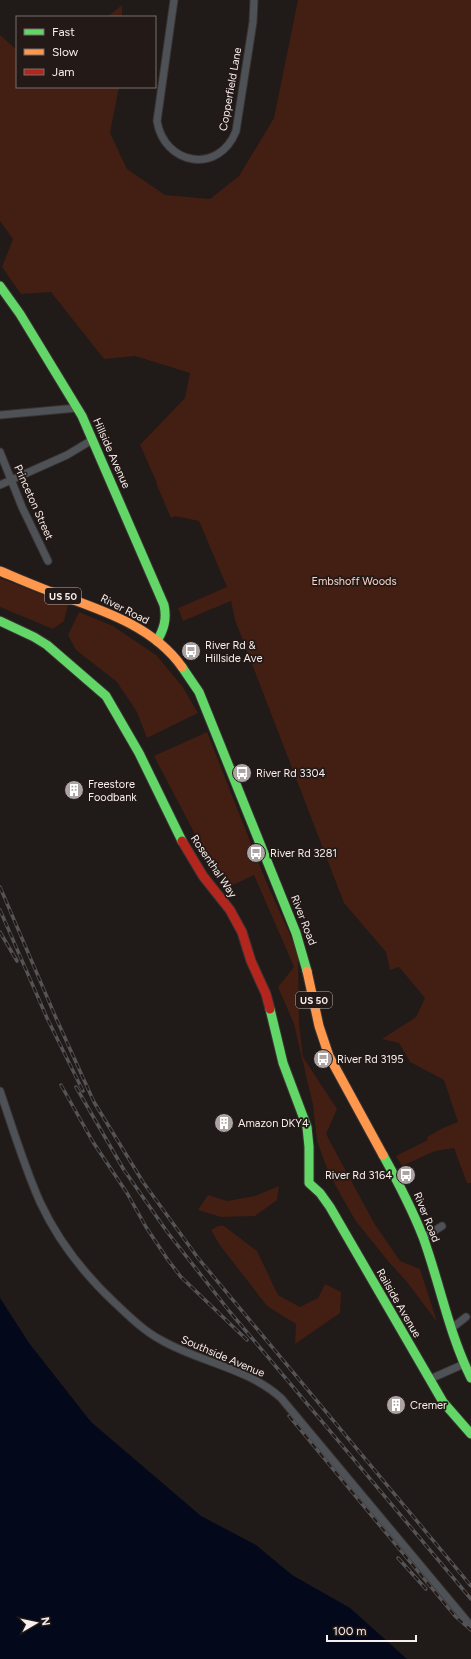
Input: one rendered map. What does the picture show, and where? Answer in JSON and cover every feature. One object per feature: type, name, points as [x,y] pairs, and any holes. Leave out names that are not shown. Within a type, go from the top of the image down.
[{"type":"street","name":"Copperfield Lane","points":[[174,0],[157,121],[161,137],[172,150],[181,156],[197,160],[208,158],[221,152],[229,144],[236,131],[253,22],[254,0]]},
{"type":"street","name":"Hillside Avenue","points":[[0,286],[20,314],[87,426],[164,605],[166,622],[157,641]]},
{"type":"street","points":[[0,415],[77,408]]},
{"type":"street","points":[[0,485],[67,455],[92,440]]},
{"type":"street","name":"Princeton Street","points":[[0,452],[22,507],[48,561]]},
{"type":"street","name":"River Road","points":[[0,571],[27,583],[112,614],[142,630],[157,641],[188,674],[198,692],[296,933],[303,954],[322,1034],[329,1056],[398,1179],[423,1238],[464,1364],[471,1378]]},
{"type":"street","name":"Rosenthal Way","points":[[0,621],[34,636],[47,645],[106,696],[139,753],[179,836],[203,876],[230,910],[242,932],[251,961],[266,994],[283,1063],[307,1127],[309,1147],[309,1183]]},
{"type":"street","name":"Southside Avenue","points":[[0,1091],[17,1144],[41,1204],[61,1239],[93,1281],[149,1333],[173,1346],[263,1384],[281,1398],[471,1626]]},
{"type":"street","name":"Railside Avenue","points":[[309,1183],[320,1193],[330,1207],[443,1402],[471,1434]]},
{"type":"street","points":[[423,1238],[442,1226]]},
{"type":"street","points":[[452,1328],[466,1317]]},
{"type":"street","points":[[430,1379],[464,1364]]},
{"type":"green space","name":"Embshoff Woods","points":[[298,0],[471,0],[471,1183],[467,1183],[454,1148],[435,1151],[402,1166],[396,1156],[428,1140],[427,1137],[443,1128],[458,1122],[444,1080],[410,1062],[399,1043],[382,1039],[416,1017],[425,998],[399,967],[390,970],[386,952],[344,903],[235,620],[231,601],[183,621],[178,608],[227,587],[199,521],[175,516],[171,518],[140,445],[185,398],[190,373],[135,356],[104,359],[51,292],[21,294],[2,267],[13,239],[0,221],[0,35],[16,49],[16,88],[119,88],[110,133],[127,169],[165,195],[210,199],[239,176],[274,118]]},
{"type":"green space","points":[[122,5],[122,16],[108,16]]},
{"type":"green space","points":[[0,578],[68,605],[64,621],[53,629],[0,607]]},
{"type":"green space","points":[[79,612],[113,626],[156,655],[182,686],[198,713],[147,738],[137,712],[117,682],[76,650],[68,635]]},
{"type":"green space","points":[[207,732],[263,874],[298,953],[299,1024],[303,1057],[337,1109],[326,1134],[374,1223],[400,1261],[420,1269],[437,1322],[407,1282],[355,1220],[329,1174],[317,1141],[313,1105],[294,1024],[278,987],[294,967],[254,875],[231,886],[207,857],[154,756]]},
{"type":"green space","points":[[279,1186],[277,1200],[255,1216],[221,1217],[198,1210],[208,1195],[227,1201],[255,1196]]},
{"type":"green space","points":[[218,1226],[224,1226],[257,1251],[278,1295],[300,1307],[318,1298],[325,1284],[341,1292],[340,1313],[295,1344],[296,1324],[267,1306],[219,1244],[211,1230]]},
{"type":"water","points":[[0,1298],[29,1343],[91,1422],[201,1516],[256,1545],[292,1575],[350,1608],[407,1659],[0,1659]]},
{"type":"railway","points":[[0,887],[94,1102],[143,1182],[198,1258],[471,1586]]},
{"type":"railway","points":[[0,910],[47,1018],[83,1091]]},
{"type":"railway","points":[[0,932],[17,961]]},
{"type":"railway","points":[[61,1085],[93,1142],[127,1193],[146,1227],[168,1260],[181,1277],[247,1340]]},
{"type":"railway","points":[[76,1087],[124,1170],[168,1233],[230,1312],[471,1599]]},
{"type":"railway","points":[[289,1416],[455,1616],[471,1630]]},
{"type":"railway","points":[[398,1558],[426,1589]]},
{"type":"traffic: fast","points":[[0,286],[20,314],[82,416],[164,605],[164,624],[157,641]]},
{"type":"traffic: fast","points":[[0,621],[34,637],[47,645],[106,696],[139,753],[182,841]]},
{"type":"traffic: fast","points":[[182,667],[199,692],[296,933],[307,971]]},
{"type":"traffic: fast","points":[[270,1009],[283,1063],[307,1127],[309,1147],[309,1183],[320,1193],[330,1207],[443,1402],[471,1434]]},
{"type":"traffic: fast","points":[[383,1155],[423,1237],[457,1344],[471,1378]]},
{"type":"traffic: slow","points":[[0,571],[42,589],[91,606],[125,621],[156,641],[170,653],[182,667]]},
{"type":"traffic: slow","points":[[307,971],[319,1026],[329,1056],[383,1155]]},
{"type":"traffic: jam","points":[[182,841],[203,876],[230,910],[242,932],[251,961],[266,994],[270,1009]]},
{"type":"place","name":"River Rd & Hillside Ave","points":[[191,651]]},
{"type":"place","name":"River Rd 3304","points":[[242,773]]},
{"type":"place","name":"Freestore Foodbank","points":[[74,790]]},
{"type":"place","name":"River Rd 3281","points":[[256,853]]},
{"type":"place","name":"River Rd 3195","points":[[323,1059]]},
{"type":"place","name":"Amazon DKY4","points":[[224,1123]]},
{"type":"place","name":"River Rd 3164","points":[[406,1175]]},
{"type":"place","name":"Cremer","points":[[396,1405]]}]
